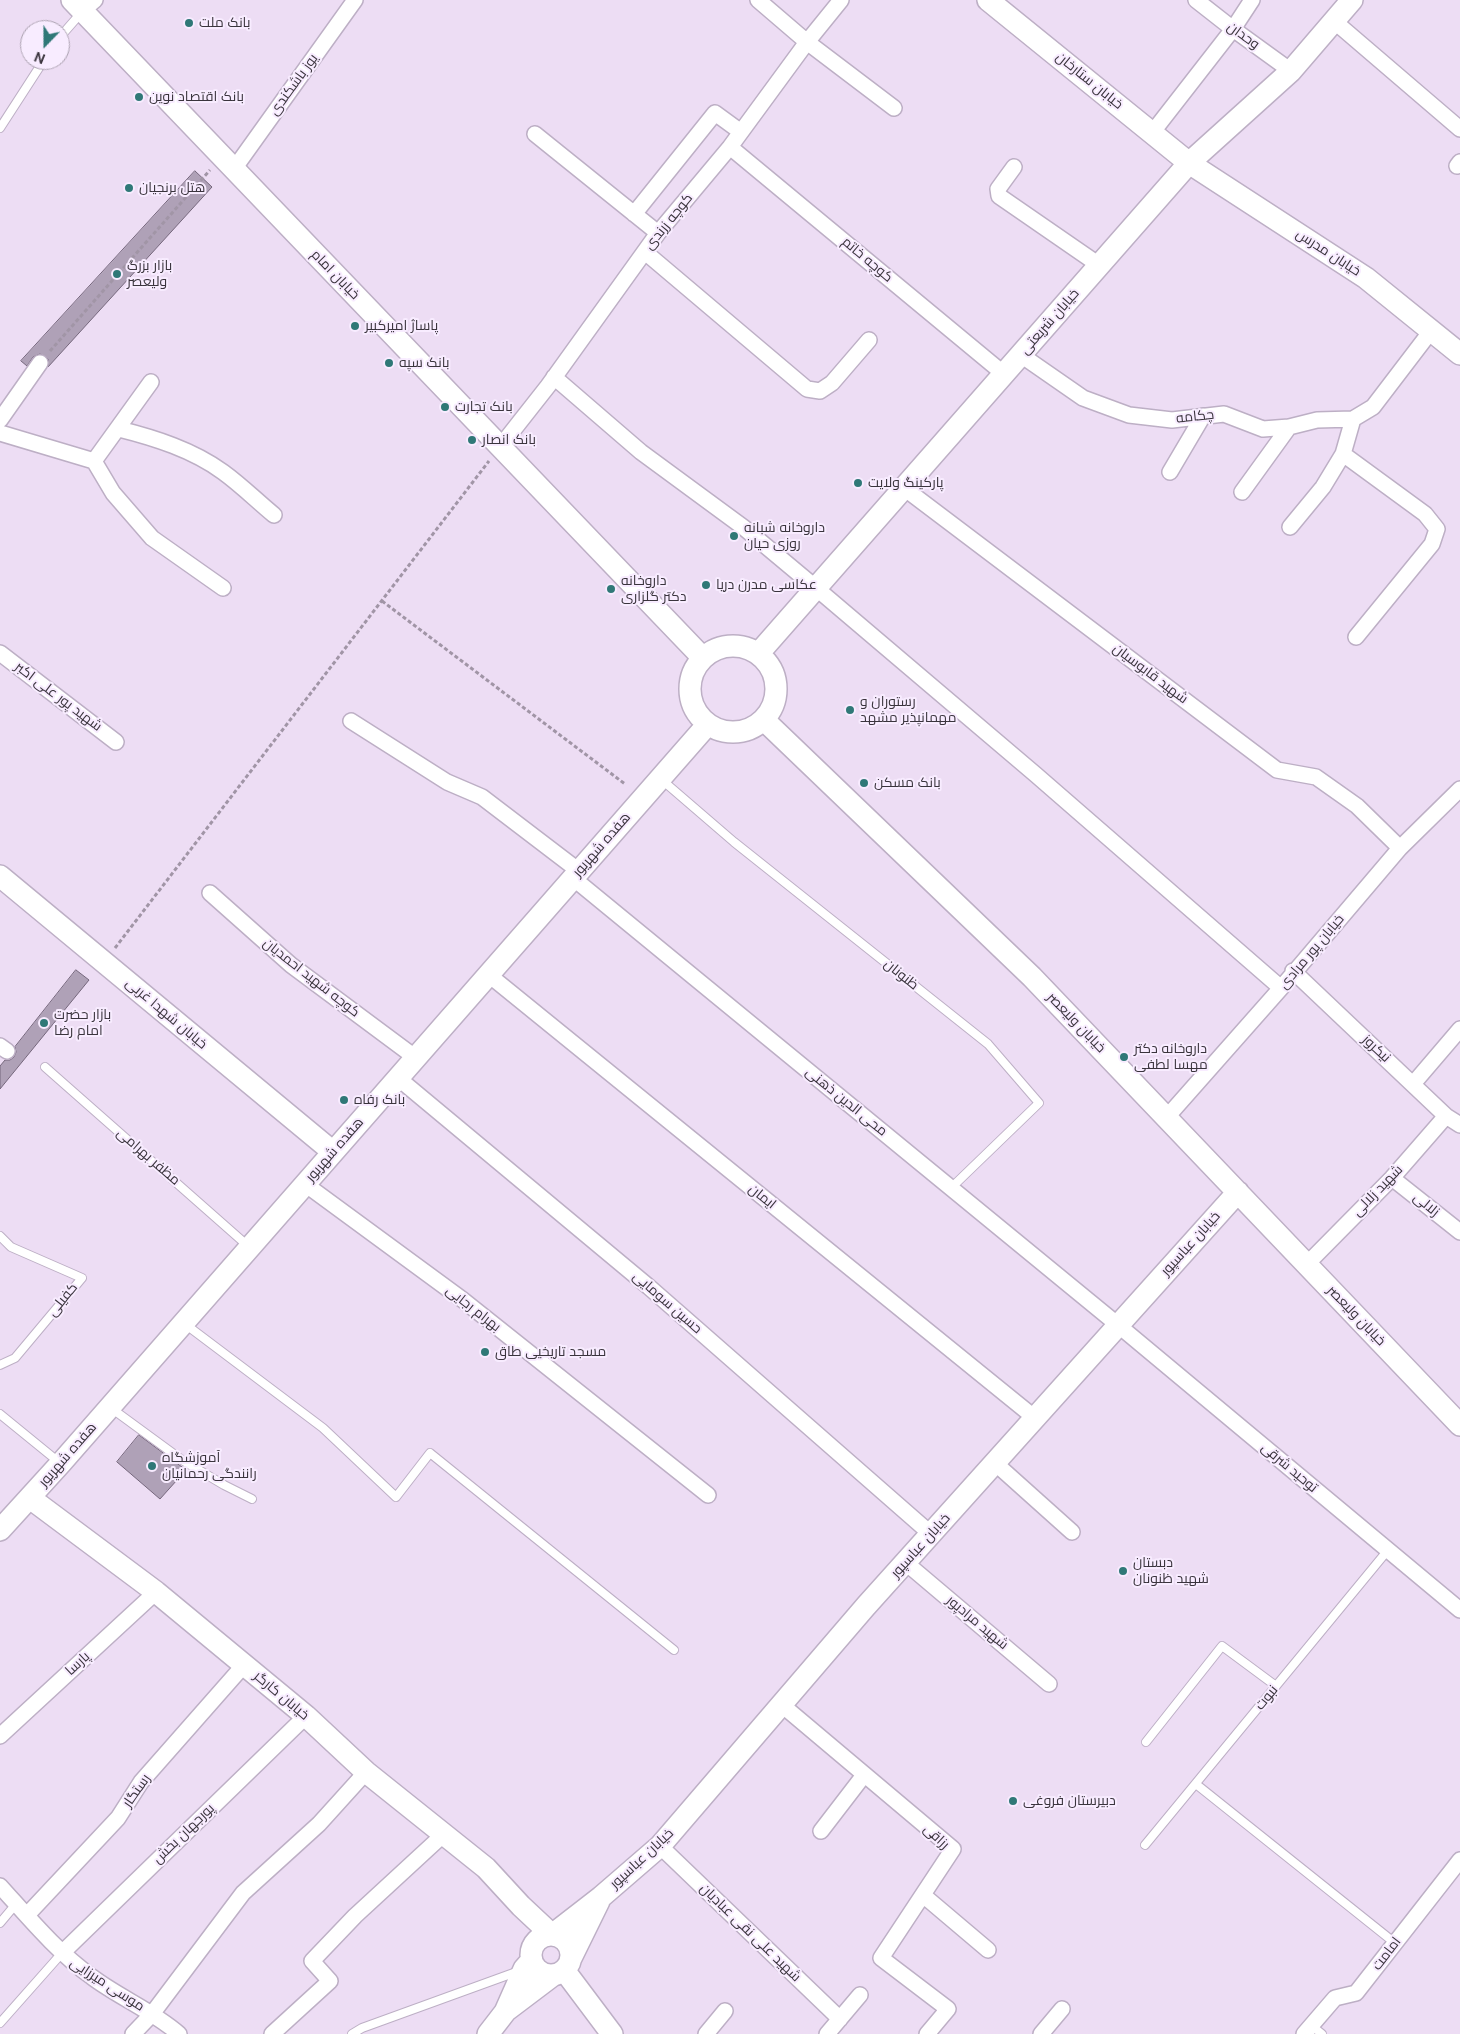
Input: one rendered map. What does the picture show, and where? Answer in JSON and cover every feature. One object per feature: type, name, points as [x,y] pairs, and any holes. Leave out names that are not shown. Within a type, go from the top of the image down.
[{"type":"main road","name":"خیابان ستارخان","points":[[988,0],[1189,163]]},
{"type":"main road","name":"خیابان شریعتی","points":[[758,654],[1189,163],[1291,72],[1352,0]]},
{"type":"main road","name":"خیابان امام","points":[[83,4],[228,163],[703,658]]},
{"type":"main road","name":"خیابان مدرس","points":[[1189,163],[1366,278],[1460,354]]},
{"type":"main road","points":[[736,646],[748,648],[758,654],[769,664],[775,678],[776,693],[772,708],[764,720],[754,727],[743,731],[731,732],[708,724],[698,714],[692,700],[690,685],[694,671],[703,658],[712,651],[736,646]]},
{"type":"main road","name":"خیابان ولیعصر","points":[[764,720],[1032,977],[1460,1424]]},
{"type":"main road","name":"هفده شهریور","points":[[0,1530],[61,1463],[708,724]]},
{"type":"main road","name":"خیابان شهدا غربی","points":[[0,876],[333,1152]]},
{"type":"main road","name":"خیابان عباسپور","points":[[488,2034],[505,2012],[535,1942],[540,1938],[552,1935],[601,1897],[660,1846],[931,1534],[1238,1192]]},
{"type":"main road","name":"خیابان کارگر","points":[[30,1498],[156,1592],[306,1716],[366,1772],[486,1868],[521,1906],[552,1935]]},
{"type":"main road","name":"خیابان عباسپور","points":[[505,2012],[562,1968],[601,1897]]},
{"type":"main road","points":[[521,1906],[528,1960],[538,1972],[562,1968]]},
{"type":"main road","points":[[552,1935],[564,1940],[568,1945],[562,1968]]},
{"type":"main road","points":[[562,1968],[612,2034]]},
{"type":"street","name":"یوز باشکندی","points":[[228,163],[355,0]]},
{"type":"street","points":[[758,0],[807,42],[894,108]]},
{"type":"street","name":"کوچه زرندی","points":[[500,447],[554,377],[658,233],[730,147],[807,42],[841,0]]},
{"type":"street","name":"وحدان","points":[[1196,0],[1232,30],[1291,72]]},
{"type":"street","points":[[1152,133],[1232,30],[1252,0]]},
{"type":"street","points":[[1334,21],[1460,129]]},
{"type":"street","points":[[634,214],[715,114],[741,132]]},
{"type":"street","points":[[535,134],[658,233]]},
{"type":"street","name":"کوچه خاتم","points":[[730,147],[1004,374]]},
{"type":"street","points":[[1014,167],[998,189],[999,196],[1099,265]]},
{"type":"street","points":[[645,252],[807,389],[820,392],[832,383],[869,340]]},
{"type":"street","name":"چکامه","points":[[1021,355],[1083,398],[1128,415],[1172,420],[1224,414],[1263,429],[1289,427],[1317,420],[1353,419],[1373,408],[1431,330]]},
{"type":"street","points":[[0,420],[40,363]]},
{"type":"street","points":[[554,377],[642,452],[743,527],[816,588],[1281,988]]},
{"type":"street","points":[[94,461],[119,430],[151,382]]},
{"type":"street","points":[[1170,472],[1203,416]]},
{"type":"street","points":[[1290,527],[1323,487],[1343,454],[1353,419]]},
{"type":"street","points":[[1242,492],[1289,427]]},
{"type":"street","points":[[119,430],[147,436],[181,449],[222,471],[274,515]]},
{"type":"street","points":[[0,432],[94,461],[113,493],[152,538],[223,588]]},
{"type":"street","points":[[1343,454],[1425,514],[1436,529],[1432,544],[1356,637]]},
{"type":"street","name":"شهید قابوسیان","points":[[904,488],[1277,770],[1316,778],[1357,806],[1400,848]]},
{"type":"street","name":"شهید پور علی اکبر","points":[[0,653],[116,742]]},
{"type":"street","name":"محی الدین ذهنی","points":[[351,721],[447,782],[482,797],[1118,1325]]},
{"type":"street","name":"خیابان پور مرادی","points":[[1166,1118],[1281,988],[1400,848],[1458,796]]},
{"type":"street","name":"کوچه شهید احمدیان","points":[[210,893],[291,965],[416,1058]]},
{"type":"street","name":"نیکروز","points":[[1294,971],[1446,1116],[1460,1125]]},
{"type":"street","name":"ایمان","points":[[489,975],[1035,1418]]},
{"type":"street","points":[[1413,1084],[1460,1029]]},
{"type":"street","name":"حسین سومایی","points":[[398,1078],[649,1287],[931,1534]]},
{"type":"street","name":"شهید زلالی","points":[[1307,1264],[1392,1178],[1446,1116]]},
{"type":"street","name":"زلالی","points":[[1392,1178],[1460,1232]]},
{"type":"street","name":"بهرام رجایی","points":[[305,1184],[463,1300],[708,1495]]},
{"type":"street","name":"توحید شرقی","points":[[1118,1325],[1460,1610]]},
{"type":"street","points":[[995,1463],[1072,1532]]},
{"type":"street","name":"شهید مرادپور","points":[[906,1563],[1049,1684]]},
{"type":"street","name":"پارسا","points":[[0,1736],[156,1592]]},
{"type":"street","name":"رستگار","points":[[27,1915],[118,1818],[141,1782],[244,1665]]},
{"type":"street","name":"رزاقی","points":[[782,1705],[953,1850],[881,1958],[948,2009],[928,2033]]},
{"type":"street","name":"پورجهان بخش","points":[[62,1953],[306,1716]]},
{"type":"street","points":[[133,2034],[152,2014],[243,1893],[319,1824],[366,1772]]},
{"type":"street","points":[[821,1831],[864,1775]]},
{"type":"street","points":[[272,2034],[330,1981],[312,1962],[355,1916],[444,1834]]},
{"type":"street","name":"شهید علی نقی عبادیان","points":[[660,1846],[840,2020]]},
{"type":"street","name":"امامت","points":[[1313,2031],[1335,1998],[1356,1992],[1460,1860]]},
{"type":"street","name":"موسی میرزایی","points":[[0,1886],[62,1953],[95,1979],[152,2014],[179,2034]]},
{"type":"street","points":[[923,1895],[988,1950]]},
{"type":"street","points":[[827,2034],[860,1995]]},
{"type":"street","points":[[1042,2034],[1062,2009]]},
{"type":"street","points":[[706,2034],[725,2011]]},
{"type":"lane","points":[[70,23],[83,4]]},
{"type":"lane","points":[[0,128],[38,70]]},
{"type":"lane","name":"ظنونان","points":[[660,779],[734,842],[988,1044],[1039,1103],[951,1188]]},
{"type":"lane","name":"مظفر بهرامی","points":[[45,1067],[250,1247]]},
{"type":"lane","name":"کفیلی","points":[[0,1236],[11,1247],[82,1278],[15,1358],[0,1365]]},
{"type":"lane","points":[[183,1323],[323,1428],[396,1496],[430,1453],[674,1650]]},
{"type":"lane","points":[[110,1407],[182,1460],[252,1499]]},
{"type":"lane","points":[[0,1414],[61,1463]]},
{"type":"lane","name":"نبوت","points":[[1146,1845],[1388,1550]]},
{"type":"lane","points":[[1146,1742],[1222,1646],[1276,1686]]},
{"type":"lane","points":[[1196,1784],[1395,1944]]},
{"type":"lane","points":[[0,1923],[16,1904]]},
{"type":"lane","points":[[0,2023],[62,1953]]},
{"type":"lane","points":[[352,2034],[528,1960]]},
{"type":"path","points":[[40,363],[228,163]]},
{"type":"path","points":[[104,962],[500,447]]},
{"type":"path","points":[[382,601],[626,784]]},
{"type":"building","name":"بازار بزرگ ولیعصر","points":[[195,171],[212,187],[48,367],[48,359],[40,354],[33,357],[27,366],[21,361]]},
{"type":"building","name":"بازار حضرت امام رضا","points":[[76,970],[89,980],[0,1089],[0,1066],[5,1060],[10,1060],[14,1057],[15,1047]]},
{"type":"building","name":"آموزشگاه رانندگی رحمانیان","points":[[139,1435],[186,1470],[160,1499],[117,1462]]},
{"type":"place","name":"بانک ملت","points":[[189,23]]},
{"type":"place","name":"بانک اقتصاد نوین","points":[[139,97]]},
{"type":"place","name":"هتل برنجیان","points":[[129,188]]},
{"type":"place","name":"بازار بزرگ ولیعصر","points":[[117,274]]},
{"type":"place","name":"پاساژ امیرکبیر","points":[[355,326]]},
{"type":"place","name":"بانک سپه","points":[[389,363]]},
{"type":"place","name":"بانک تجارت","points":[[445,407]]},
{"type":"place","name":"بانک انصار","points":[[472,440]]},
{"type":"place","name":"پارکینگ ولایت","points":[[858,483]]},
{"type":"place","name":"داروخانه شبانه روزی حیان","points":[[734,536]]},
{"type":"place","name":"عکاسی مدرن دریا","points":[[706,585]]},
{"type":"place","name":"داروخانه دکتر گلزاری","points":[[611,589]]},
{"type":"place","name":"رستوران و مهمانپذیر مشهد","points":[[850,710]]},
{"type":"place","name":"بانک مسکن","points":[[864,783]]},
{"type":"place","name":"بازار حضرت امام رضا","points":[[44,1023]]},
{"type":"place","name":"داروخانه دکتر مهسا لطفی","points":[[1124,1057]]},
{"type":"place","name":"بانک رفاه","points":[[344,1100]]},
{"type":"place","name":"مسجد تاریخیی طاق","points":[[485,1352]]},
{"type":"place","name":"آموزشگاه رانندگی رحمانیان","points":[[152,1466]]},
{"type":"place","name":"دبستان شهید ظنونان","points":[[1123,1571]]},
{"type":"place","name":"دبیرستان فروغی","points":[[1013,1801]]}]
